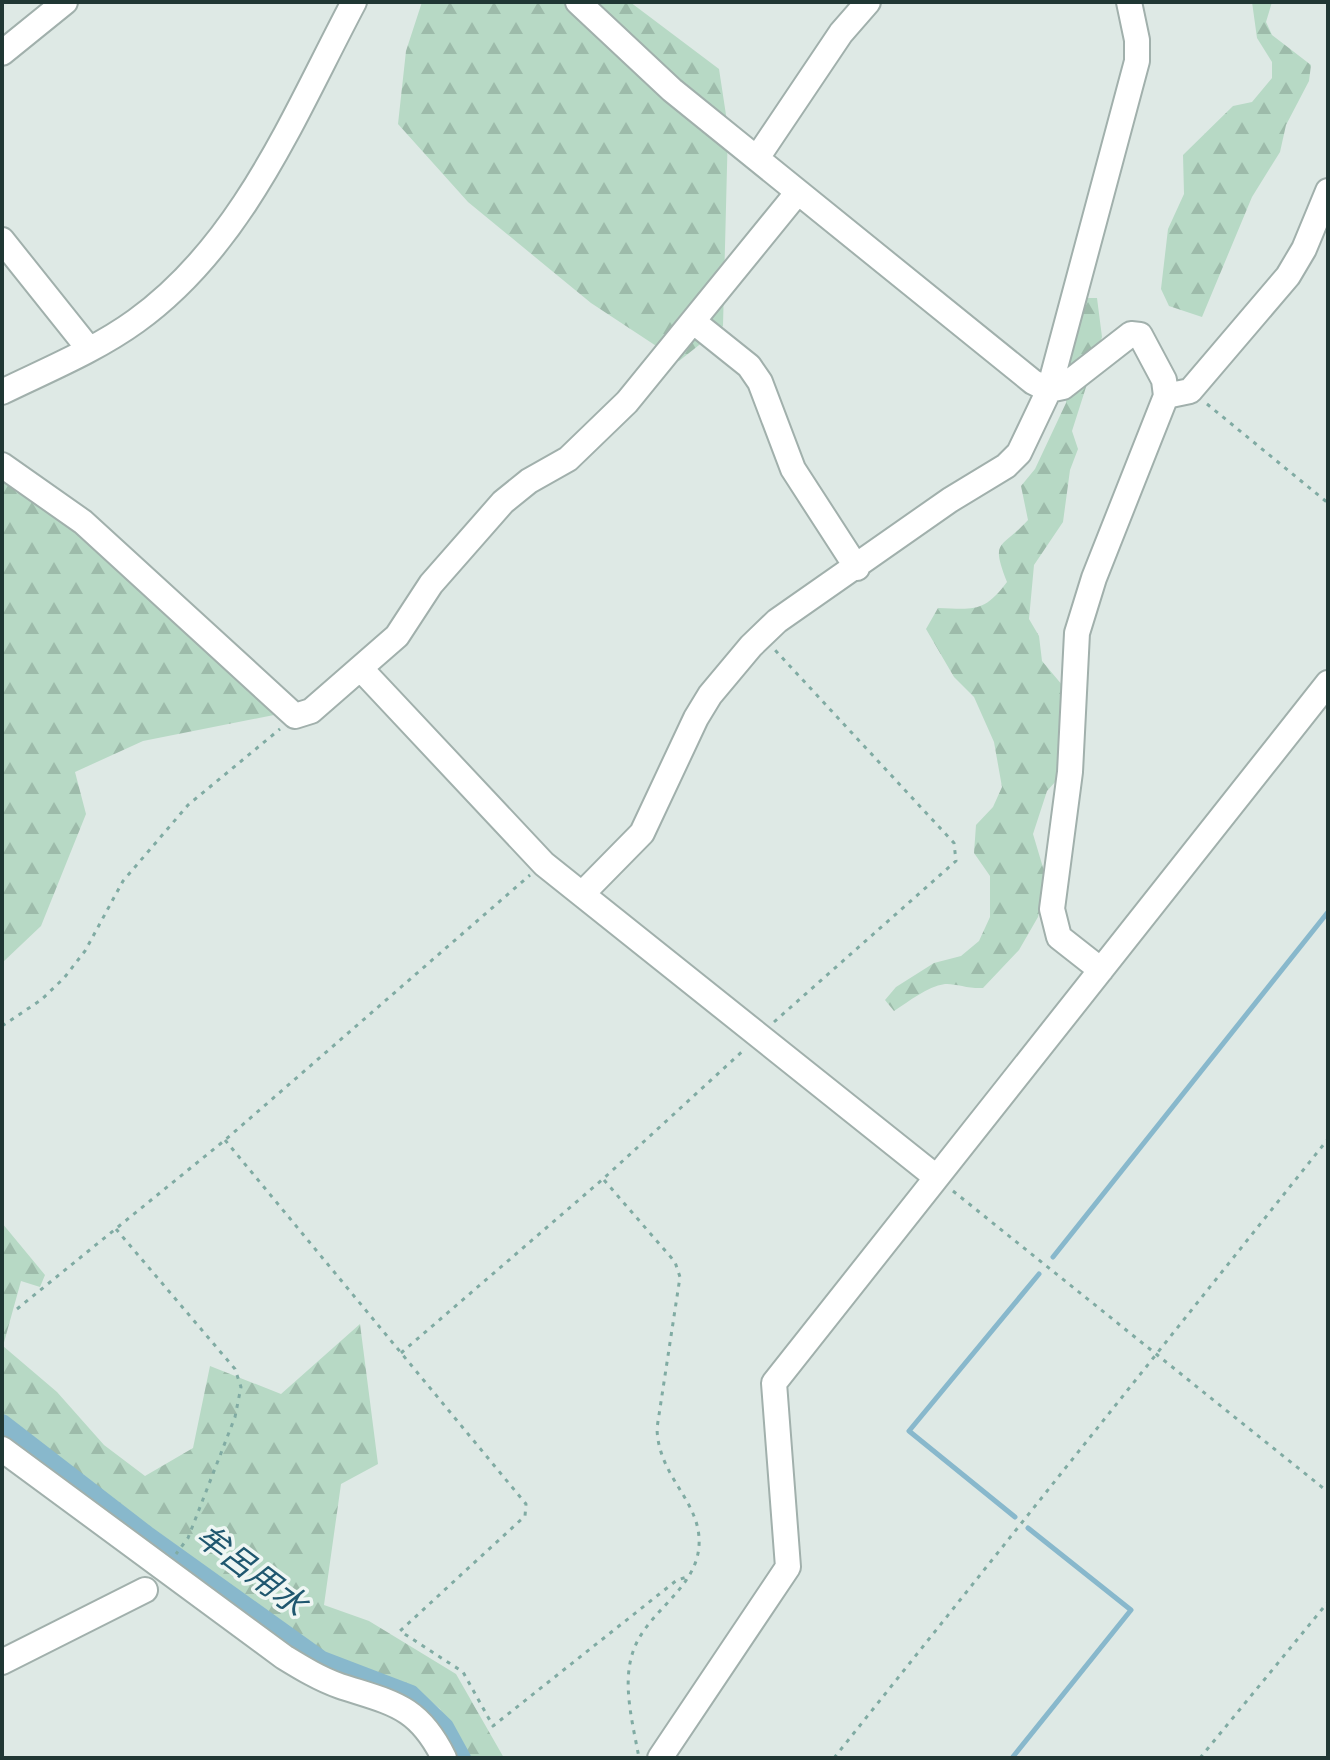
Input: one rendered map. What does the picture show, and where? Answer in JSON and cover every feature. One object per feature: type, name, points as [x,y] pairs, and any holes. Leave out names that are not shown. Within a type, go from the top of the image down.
[{"type":"street","points":[[2,53],[65,2]]},
{"type":"street","points":[[2,392],[89,349],[135,322],[204,259],[239,212],[269,163],[354,2]]},
{"type":"street","points":[[578,2],[672,90],[1033,382],[1049,390],[1063,387],[1131,334],[1140,335],[1164,380],[1178,393]]},
{"type":"street","points":[[757,158],[841,33],[868,2]]},
{"type":"street","points":[[1115,2],[1122,2]]},
{"type":"street","points":[[582,894],[642,833],[696,718],[743,656],[777,621],[857,568],[950,500],[1006,466],[1019,453],[1049,390],[1137,61],[1137,40],[1129,2]]},
{"type":"street","points":[[1101,970],[1059,937],[1052,909],[1070,772],[1077,633],[1094,578],[1178,393],[1288,276],[1304,249],[1328,191]]},
{"type":"street","points":[[2,465],[83,522],[295,716],[311,711],[397,636],[431,584],[503,502],[586,444],[627,402],[798,192]]},
{"type":"street","points":[[2,240],[89,349]]},
{"type":"street","points":[[694,322],[749,366],[760,382],[793,469],[857,568]]},
{"type":"street","points":[[361,669],[544,864],[936,1177]]},
{"type":"street","points":[[660,1758],[788,1567],[774,1383],[1328,683]]},
{"type":"street","points":[[2,1449],[284,1657],[311,1674],[388,1699],[409,1710],[424,1724],[444,1758]]},
{"type":"street","points":[[2,1662],[145,1590]]},
{"type":"path","points":[[1178,393],[1328,503]]},
{"type":"path","points":[[2,1026],[41,1000],[64,978],[85,951],[123,881],[188,805],[295,716]]},
{"type":"path","points":[[17,1309],[225,1140],[544,864]]},
{"type":"path","points":[[834,1758],[1328,1139]]},
{"type":"path","points":[[225,1140],[526,1504],[525,1516],[400,1631],[463,1672],[493,1726],[677,1580],[687,1577]]},
{"type":"path","points":[[1328,1168],[1328,1175]]},
{"type":"path","points":[[936,1177],[1328,1492]]},
{"type":"path","points":[[603,1179],[675,1262],[680,1277],[657,1428],[658,1450],[669,1477],[691,1508],[699,1530],[699,1550],[687,1577],[642,1632],[632,1652],[628,1702],[639,1758]]},
{"type":"path","points":[[116,1229],[235,1369],[241,1387],[235,1417],[188,1538],[178,1550]]},
{"type":"path","points":[[1200,1758],[1328,1602]]},
{"type":"green space","points":[[422,2],[630,2],[719,69],[728,128],[723,326],[679,361],[591,303],[468,202],[398,124],[406,51]]},
{"type":"green space","points":[[1252,2],[1272,2],[1266,22],[1272,35],[1311,65],[1309,81],[1286,125],[1280,152],[1252,197],[1202,317],[1169,306],[1161,289],[1168,229],[1184,194],[1183,155],[1233,106],[1252,102],[1272,78],[1272,62],[1257,38]]},
{"type":"green space","points":[[1086,298],[1097,298],[1102,337],[1072,431],[1078,449],[1070,470],[1063,522],[1034,565],[1029,619],[1039,636],[1042,661],[1068,692],[1065,771],[1047,791],[1033,834],[1047,881],[1038,917],[1019,950],[983,988],[949,984],[938,986],[894,1011],[885,1000],[896,987],[934,963],[961,956],[979,941],[990,917],[990,876],[974,853],[976,825],[993,807],[1002,787],[994,742],[974,697],[954,677],[926,629],[938,608],[961,609],[985,604],[1007,582],[999,551],[1005,541],[1028,520],[1021,486],[1035,469],[1066,403],[1069,346]]},
{"type":"green space","points":[[2,472],[78,529],[279,714],[143,741],[75,772],[86,814],[41,926],[2,963]]},
{"type":"green space","points":[[2,1223],[45,1275],[40,1287],[21,1281],[3,1346],[57,1392],[104,1445],[145,1476],[193,1448],[210,1366],[281,1394],[360,1324],[378,1464],[341,1484],[324,1605],[369,1621],[456,1674],[504,1758],[468,1758],[440,1709],[413,1687],[326,1653],[172,1547],[2,1414]]},
{"type":"waterway","points":[[1053,1257],[1328,912]]},
{"type":"waterway","points":[[1015,1517],[909,1431],[1039,1274]]},
{"type":"waterway","name":"牟呂用水","points":[[2,1423],[146,1534],[322,1660],[411,1694],[445,1727],[462,1758]]},
{"type":"waterway","points":[[1012,1758],[1131,1610],[1028,1528]]}]
